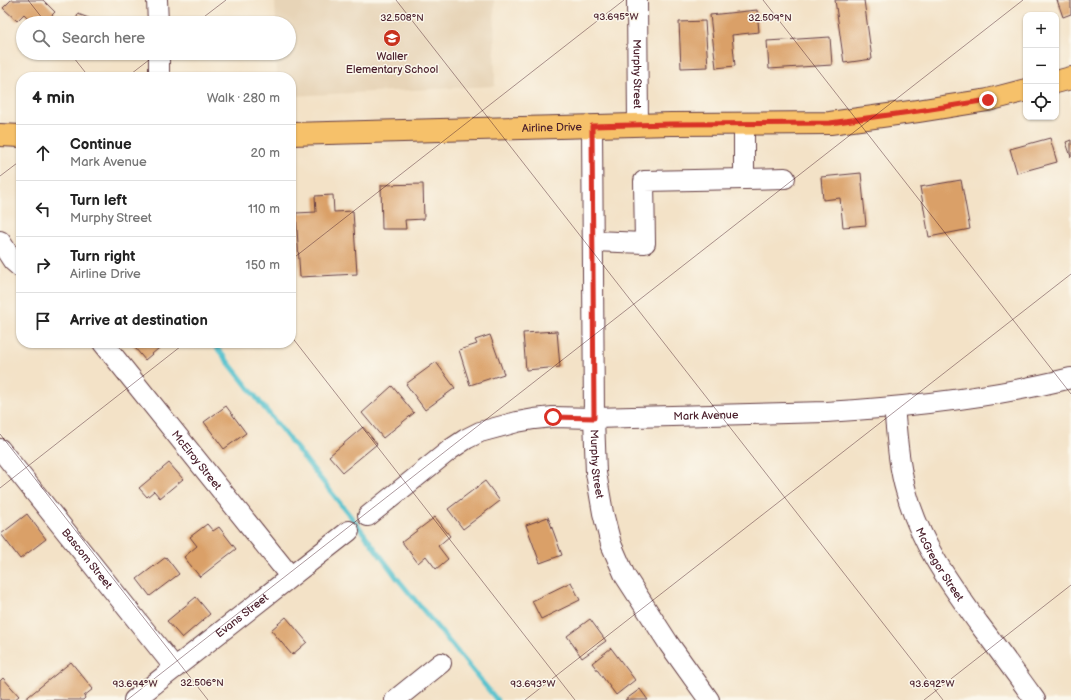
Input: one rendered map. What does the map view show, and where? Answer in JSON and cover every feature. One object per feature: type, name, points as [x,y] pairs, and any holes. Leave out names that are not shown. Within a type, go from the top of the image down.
[{"type":"main road","points":[[1059,81],[1071,78]]},
{"type":"main road","name":"Airline Drive","points":[[296,134],[638,124],[830,123],[988,100],[1023,91]]},
{"type":"main road","points":[[0,135],[16,136]]},
{"type":"street","points":[[158,0],[158,16]]},
{"type":"street","name":"Murphy Street","points":[[637,0],[638,124]]},
{"type":"street","points":[[158,60],[159,72]]},
{"type":"street","points":[[744,123],[744,179]]},
{"type":"street","name":"Murphy Street","points":[[592,126],[594,418],[596,474],[603,513],[611,544],[625,576],[645,609],[709,700]]},
{"type":"street","points":[[593,241],[645,243],[644,182],[785,178]]},
{"type":"street","points":[[0,241],[16,263]]},
{"type":"street","name":"McElroy Street","points":[[107,348],[290,576]]},
{"type":"street","name":"Mark Avenue","points":[[368,516],[451,449],[480,432],[517,422],[553,417],[594,418],[826,412],[894,407],[1014,391],[1071,378]]},
{"type":"street","name":"McGregor Street","points":[[894,407],[899,463],[915,519],[930,552],[966,606],[1035,700]]},
{"type":"street","name":"Bascom Street","points":[[0,449],[175,668]]},
{"type":"street","name":"Evans Street","points":[[134,700],[349,531]]},
{"type":"street","points":[[395,700],[441,664]]},
{"type":"shaded area","name":"Waller Elementary School","points":[[275,0],[494,0],[495,86],[296,96],[296,72],[277,72],[276,60],[296,60],[296,16],[276,16]]},
{"type":"building","points":[[11,0],[43,0],[55,12],[51,16],[26,16],[24,14],[22,16],[16,16],[16,20],[3,8]]},
{"type":"building","points":[[835,0],[864,0],[872,59],[844,63]]},
{"type":"building","points":[[1057,0],[1071,0],[1071,14],[1063,17]]},
{"type":"building","points":[[757,10],[759,32],[732,35],[735,66],[716,68],[710,15]]},
{"type":"building","points":[[705,21],[708,67],[681,68],[679,22]]},
{"type":"building","points":[[830,37],[832,65],[769,69],[767,41]]},
{"type":"building","points":[[1050,138],[1057,162],[1017,173],[1010,149]]},
{"type":"building","points":[[1071,140],[1071,157],[1066,142]]},
{"type":"building","points":[[861,173],[866,225],[843,227],[840,198],[823,200],[821,177]]},
{"type":"building","points":[[961,180],[970,229],[929,237],[920,187]]},
{"type":"building","points":[[423,184],[424,219],[405,220],[406,229],[382,229],[381,185]]},
{"type":"building","points":[[333,195],[334,212],[353,211],[357,274],[300,277],[296,213],[316,212],[315,196]]},
{"type":"building","points":[[557,331],[560,367],[526,370],[523,333]]},
{"type":"building","points":[[490,335],[504,374],[470,385],[459,350],[477,344],[475,340]]},
{"type":"building","points":[[135,348],[159,348],[145,360]]},
{"type":"building","points":[[436,362],[455,388],[425,410],[406,384]]},
{"type":"building","points":[[392,386],[414,413],[383,438],[362,413]]},
{"type":"building","points":[[226,406],[246,433],[224,449],[204,422]]},
{"type":"building","points":[[363,427],[377,444],[343,472],[329,456]]},
{"type":"building","points":[[169,463],[183,479],[160,498],[154,491],[147,497],[139,488]]},
{"type":"building","points":[[485,481],[500,501],[463,529],[448,509]]},
{"type":"building","points":[[27,514],[46,539],[20,559],[1,534]]},
{"type":"building","points":[[435,517],[450,536],[438,546],[448,559],[436,569],[426,556],[418,563],[402,542]]},
{"type":"building","points":[[548,517],[562,555],[540,563],[526,525]]},
{"type":"building","points":[[207,524],[213,531],[219,527],[236,549],[200,577],[184,557],[197,546],[190,537]]},
{"type":"building","points":[[166,557],[179,574],[150,596],[137,579]]},
{"type":"building","points":[[571,582],[580,600],[541,619],[532,601]]},
{"type":"building","points":[[196,597],[210,614],[182,638],[167,621]]},
{"type":"building","points":[[286,617],[307,642],[292,655],[271,630]]},
{"type":"building","points":[[590,619],[606,641],[582,658],[567,636]]},
{"type":"building","points":[[611,648],[635,680],[616,695],[592,663]]},
{"type":"building","points":[[71,662],[93,689],[84,696],[85,698],[83,700],[24,700]]},
{"type":"building","points":[[3,678],[19,696],[14,700],[0,700],[0,681]]},
{"type":"building","points":[[640,689],[648,700],[625,700]]},
{"type":"waterway","points":[[217,348],[362,531],[397,578],[497,700]]},
{"type":"place","name":"Waller Elementary School","points":[[392,38]]},
{"type":"route","points":[[553,417],[594,418],[592,126],[830,123],[988,100]]}]
